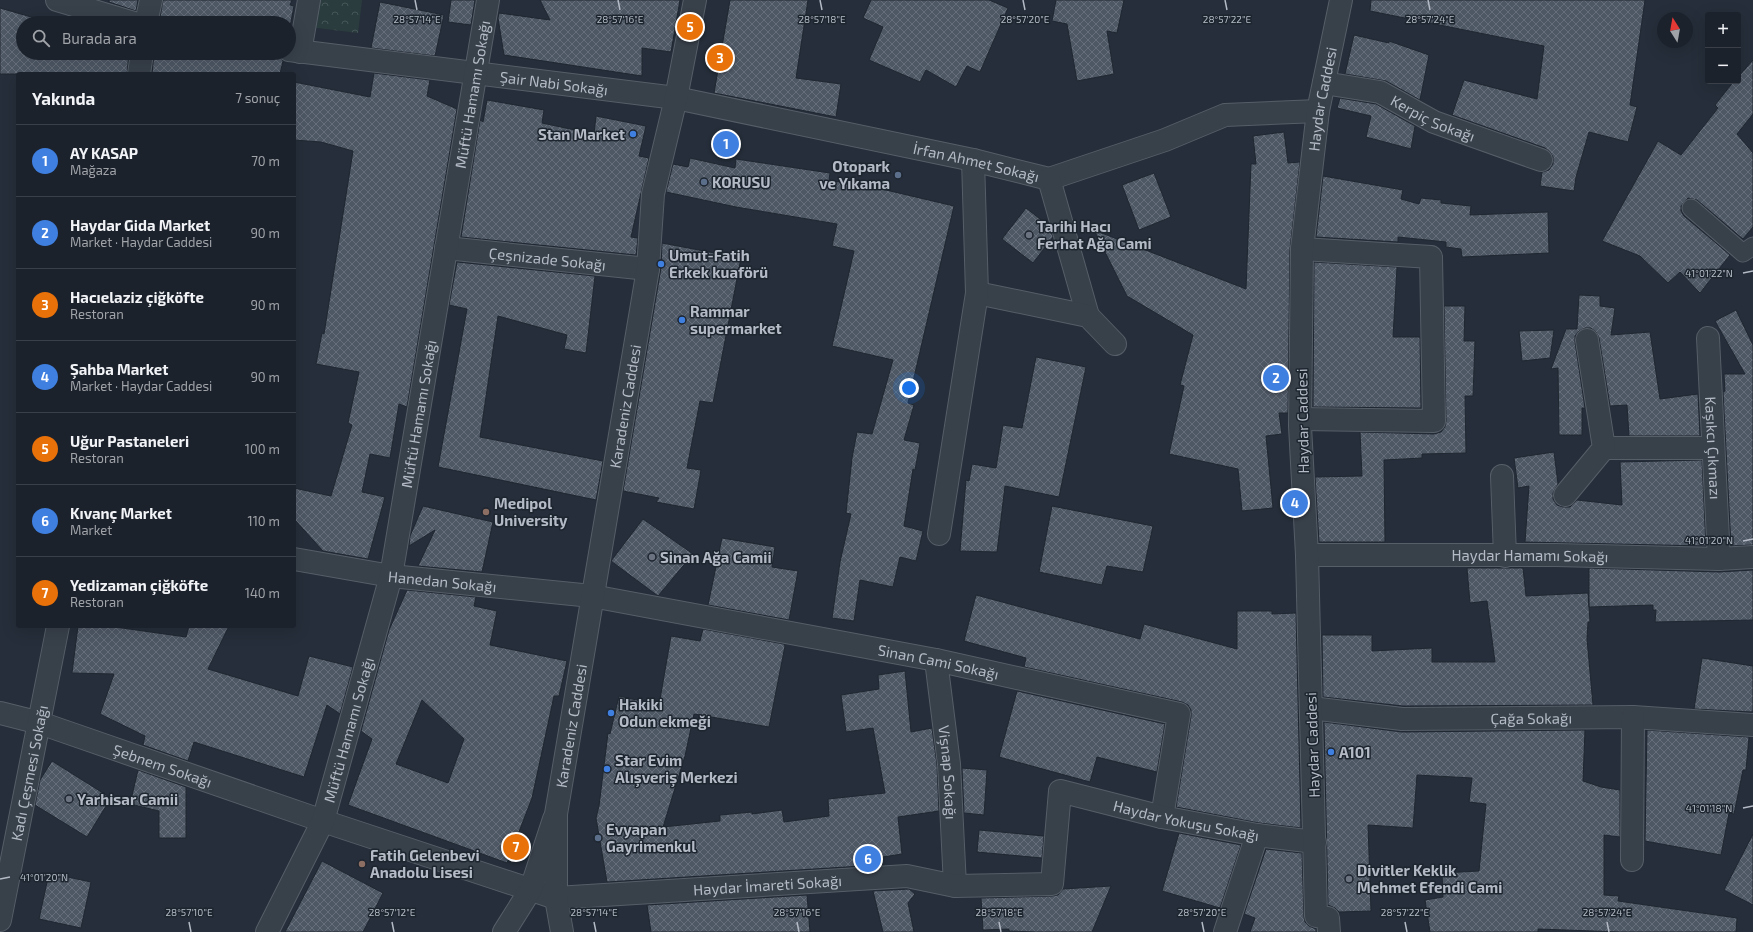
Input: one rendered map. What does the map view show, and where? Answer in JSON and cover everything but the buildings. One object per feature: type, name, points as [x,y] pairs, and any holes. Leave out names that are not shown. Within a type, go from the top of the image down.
[{"type":"street","points":[[57,0],[111,16]]},
{"type":"street","points":[[148,16],[151,0]]},
{"type":"street","points":[[296,44],[309,0]]},
{"type":"street","name":"Müftü Hamamı Sokağı","points":[[267,932],[324,821],[391,576],[488,0]]},
{"type":"street","name":"Karadeniz Caddesi","points":[[556,814],[648,269],[653,194],[676,98],[695,0]]},
{"type":"street","name":"Haydar Caddesi","points":[[1329,932],[1328,918],[1316,916],[1307,555],[1301,419],[1302,250],[1318,111],[1341,0]]},
{"type":"street","name":"Şair Nabi Sokağı","points":[[296,51],[477,72],[676,98]]},
{"type":"street","points":[[139,72],[141,60]]},
{"type":"street","name":"Kerpiç Sokağı","points":[[1324,83],[1380,92],[1434,122],[1541,160]]},
{"type":"street","name":"İrfan Ahmet Sokağı","points":[[676,98],[973,160],[1049,179],[1165,140],[1225,115],[1318,111]]},
{"type":"street","points":[[939,534],[977,293],[973,160]]},
{"type":"street","points":[[1049,179],[1088,316],[1115,344]]},
{"type":"street","points":[[1691,208],[1743,253],[1753,246]]},
{"type":"street","name":"Çeşnizade Sokağı","points":[[446,248],[648,269]]},
{"type":"street","points":[[1301,419],[1434,421],[1431,257],[1302,250]]},
{"type":"street","points":[[977,293],[1088,316]]},
{"type":"street","name":"Kaşıkcı Çıkmazı","points":[[1708,338],[1719,559]]},
{"type":"street","points":[[1565,495],[1604,448],[1587,340]]},
{"type":"street","points":[[1604,448],[1713,448]]},
{"type":"street","points":[[1502,476],[1505,556]]},
{"type":"street","name":"Haydar Hamamı Sokağı","points":[[1307,555],[1556,555],[1719,559],[1753,558]]},
{"type":"street","name":"Hanedan Sokağı","points":[[296,559],[391,576],[592,596]]},
{"type":"street","name":"Sinan Cami Sokağı","points":[[592,596],[936,660],[1179,714],[1162,817]]},
{"type":"street","name":"Kadı Çeşmesi Sokağı","points":[[0,920],[58,628]]},
{"type":"street","name":"Vişnap Sokağı","points":[[936,660],[949,764],[955,886]]},
{"type":"street","name":"Çağa Sokağı","points":[[1311,708],[1402,719],[1633,717],[1753,725]]},
{"type":"street","name":"Şebnem Sokağı","points":[[0,713],[40,723],[324,821],[556,898]]},
{"type":"street","points":[[1632,860],[1633,717]]},
{"type":"street","name":"Haydar Yokuşu Sokağı","points":[[1060,791],[1162,817],[1257,835],[1315,842]]},
{"type":"street","name":"Haydar İmareti Sokağı","points":[[556,898],[907,876],[955,886],[1052,884],[1060,791]]},
{"type":"street","points":[[504,932],[531,890],[556,814]]},
{"type":"street","points":[[556,814],[556,898],[562,932]]},
{"type":"street","points":[[1225,932],[1257,835]]},
{"type":"green space","points":[[305,0],[362,0],[358,33],[301,26]]},
{"type":"place","name":"Uğur Pastaneleri","points":[[690,27]]},
{"type":"place","name":"Hacıelaziz çiğköfte","points":[[720,58]]},
{"type":"place","name":"Stan Market","points":[[633,134]]},
{"type":"place","name":"AY KASAP","points":[[726,144]]},
{"type":"place","name":"Otopark ve Yıkama","points":[[898,175]]},
{"type":"place","name":"KORUSU","points":[[704,182]]},
{"type":"place","name":"Tarihi Hacı Ferhat Ağa Cami","points":[[1029,235]]},
{"type":"place","name":"Umut-Fatih Erkek kuaförü","points":[[661,264]]},
{"type":"place","name":"Rammar supermarket","points":[[682,320]]},
{"type":"place","name":"Haydar Gida Market","points":[[1276,378]]},
{"type":"place","name":"Şahba Market","points":[[1295,503]]},
{"type":"place","name":"Medipol University","points":[[486,512]]},
{"type":"place","name":"Sinan Ağa Camii","points":[[652,557]]},
{"type":"place","name":"Hakiki Odun ekmeği","points":[[611,713]]},
{"type":"place","name":"A101","points":[[1331,752]]},
{"type":"place","name":"Star Evim Alışveriş Merkezi","points":[[607,769]]},
{"type":"place","name":"Yarhisar Camii","points":[[69,799]]},
{"type":"place","name":"Evyapan Gayrimenkul","points":[[598,838]]},
{"type":"place","name":"Yedizaman çiğköfte","points":[[516,847]]},
{"type":"place","name":"Kıvanç Market","points":[[868,859]]},
{"type":"place","name":"Fatih Gelenbevi Anadolu Lisesi","points":[[362,864]]},
{"type":"place","name":"Divitler Keklik Mehmet Efendi Cami","points":[[1349,879]]}]
